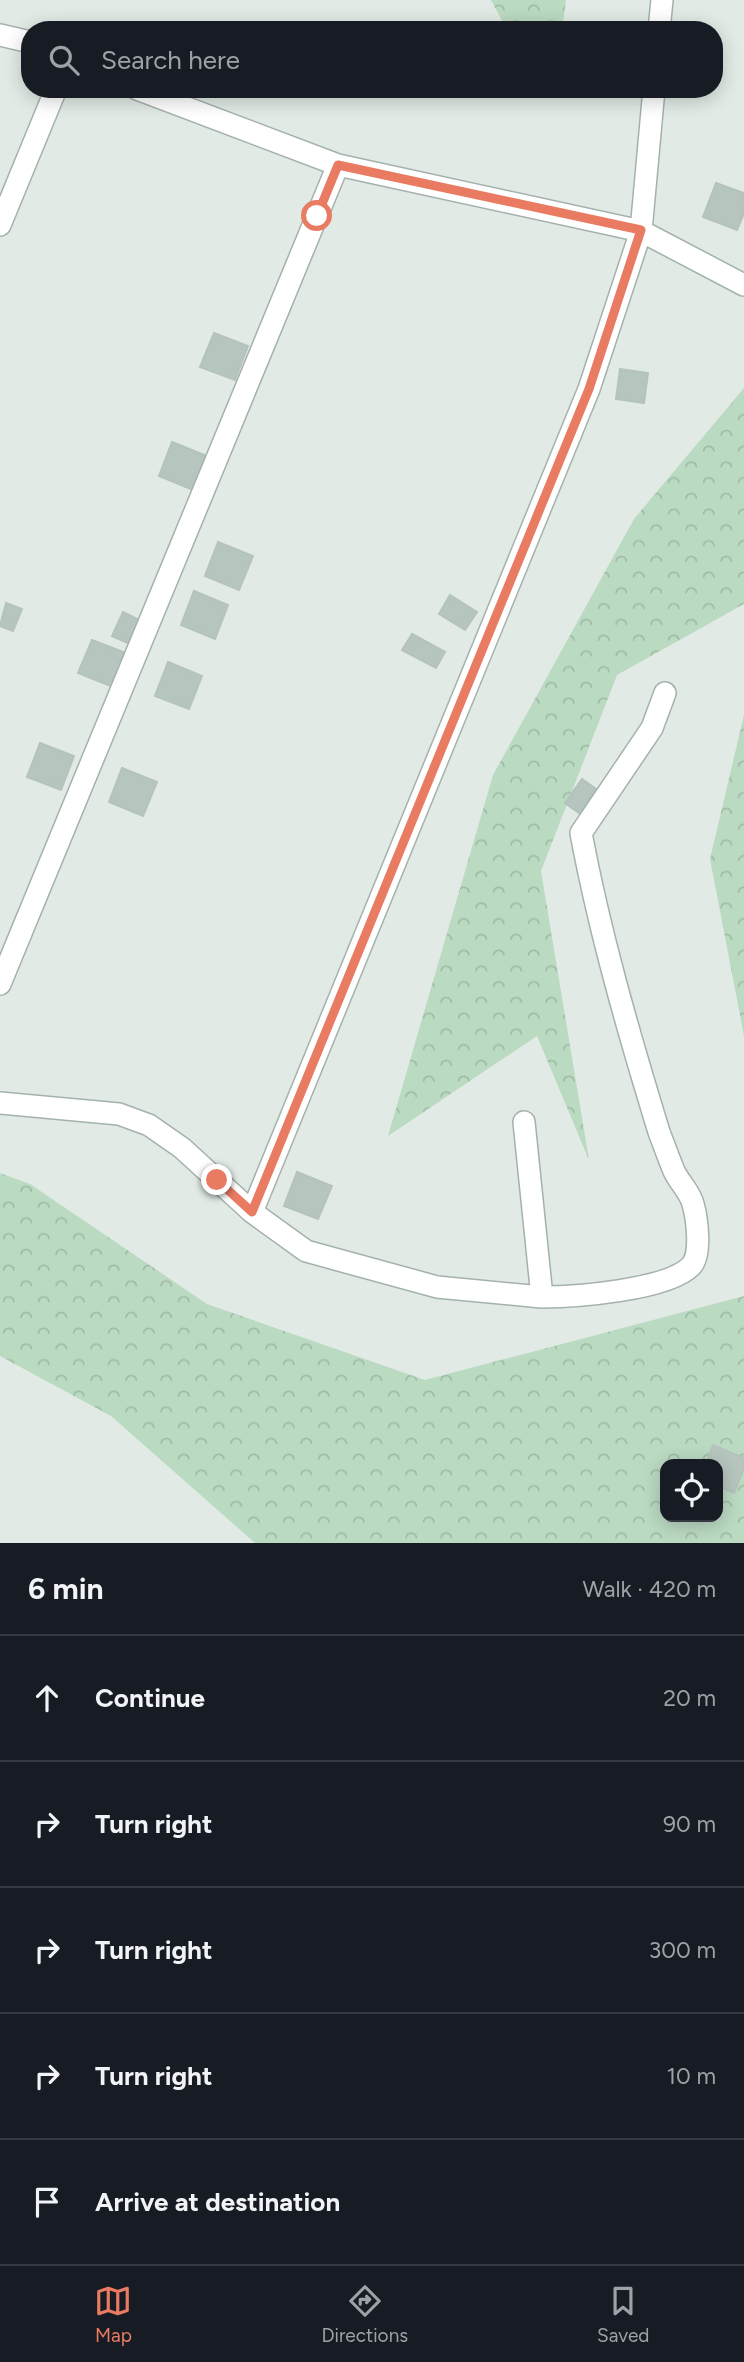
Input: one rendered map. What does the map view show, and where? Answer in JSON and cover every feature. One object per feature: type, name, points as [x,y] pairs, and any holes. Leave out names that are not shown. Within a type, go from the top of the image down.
[{"type":"street","points":[[660,21],[662,0]]},
{"type":"street","points":[[0,35],[21,40]]},
{"type":"street","points":[[0,225],[51,98]]},
{"type":"street","points":[[161,98],[338,165],[641,230],[744,285]]},
{"type":"street","points":[[252,1212],[589,389],[641,230],[653,98]]},
{"type":"street","points":[[0,984],[338,165]]},
{"type":"street","points":[[0,1103],[119,1114],[149,1125],[181,1148],[252,1212],[306,1251],[437,1287],[542,1297],[597,1296],[676,1275],[691,1266],[697,1256],[693,1203],[675,1172],[660,1133],[594,899],[581,833],[652,729],[664,693]]},
{"type":"street","points":[[524,1122],[542,1297]]},
{"type":"green space","points":[[491,0],[566,0],[563,21],[502,21]]},
{"type":"green space","points":[[744,388],[744,604],[617,675],[541,871],[589,1160],[537,1036],[388,1136],[493,775],[634,519]]},
{"type":"green space","points":[[744,715],[744,1036],[710,859]]},
{"type":"green space","points":[[0,1173],[30,1184],[207,1304],[425,1380],[744,1296],[744,1543],[255,1543],[111,1416],[0,1356]]},
{"type":"building","points":[[716,183],[744,193],[744,213],[737,230],[703,217]]},
{"type":"building","points":[[214,333],[248,346],[235,380],[200,367]]},
{"type":"building","points":[[620,369],[648,373],[644,403],[616,399]]},
{"type":"building","points":[[172,442],[207,456],[193,490],[159,476]]},
{"type":"building","points":[[218,542],[253,556],[239,590],[205,576]]},
{"type":"building","points":[[194,591],[228,605],[215,639],[181,625]]},
{"type":"building","points":[[450,595],[477,612],[465,630],[439,614]]},
{"type":"building","points":[[6,603],[22,609],[13,631],[0,626]]},
{"type":"building","points":[[123,612],[143,622],[132,645],[112,636]]},
{"type":"building","points":[[412,634],[445,652],[436,668],[402,650]]},
{"type":"building","points":[[92,640],[126,653],[113,687],[78,673]]},
{"type":"building","points":[[168,662],[202,676],[189,709],[155,696]]},
{"type":"building","points":[[40,743],[74,756],[61,790],[27,777]]},
{"type":"building","points":[[122,768],[157,782],[143,816],[109,802]]},
{"type":"building","points":[[582,779],[596,789],[579,813],[565,803]]},
{"type":"building","points":[[297,1172],[332,1186],[318,1219],[284,1206]]},
{"type":"building","points":[[713,1445],[744,1458],[744,1468],[734,1493],[723,1488],[723,1459],[708,1459]]},
{"type":"route","points":[[217,1180],[252,1212],[589,389],[641,230],[338,165],[317,216]]}]
